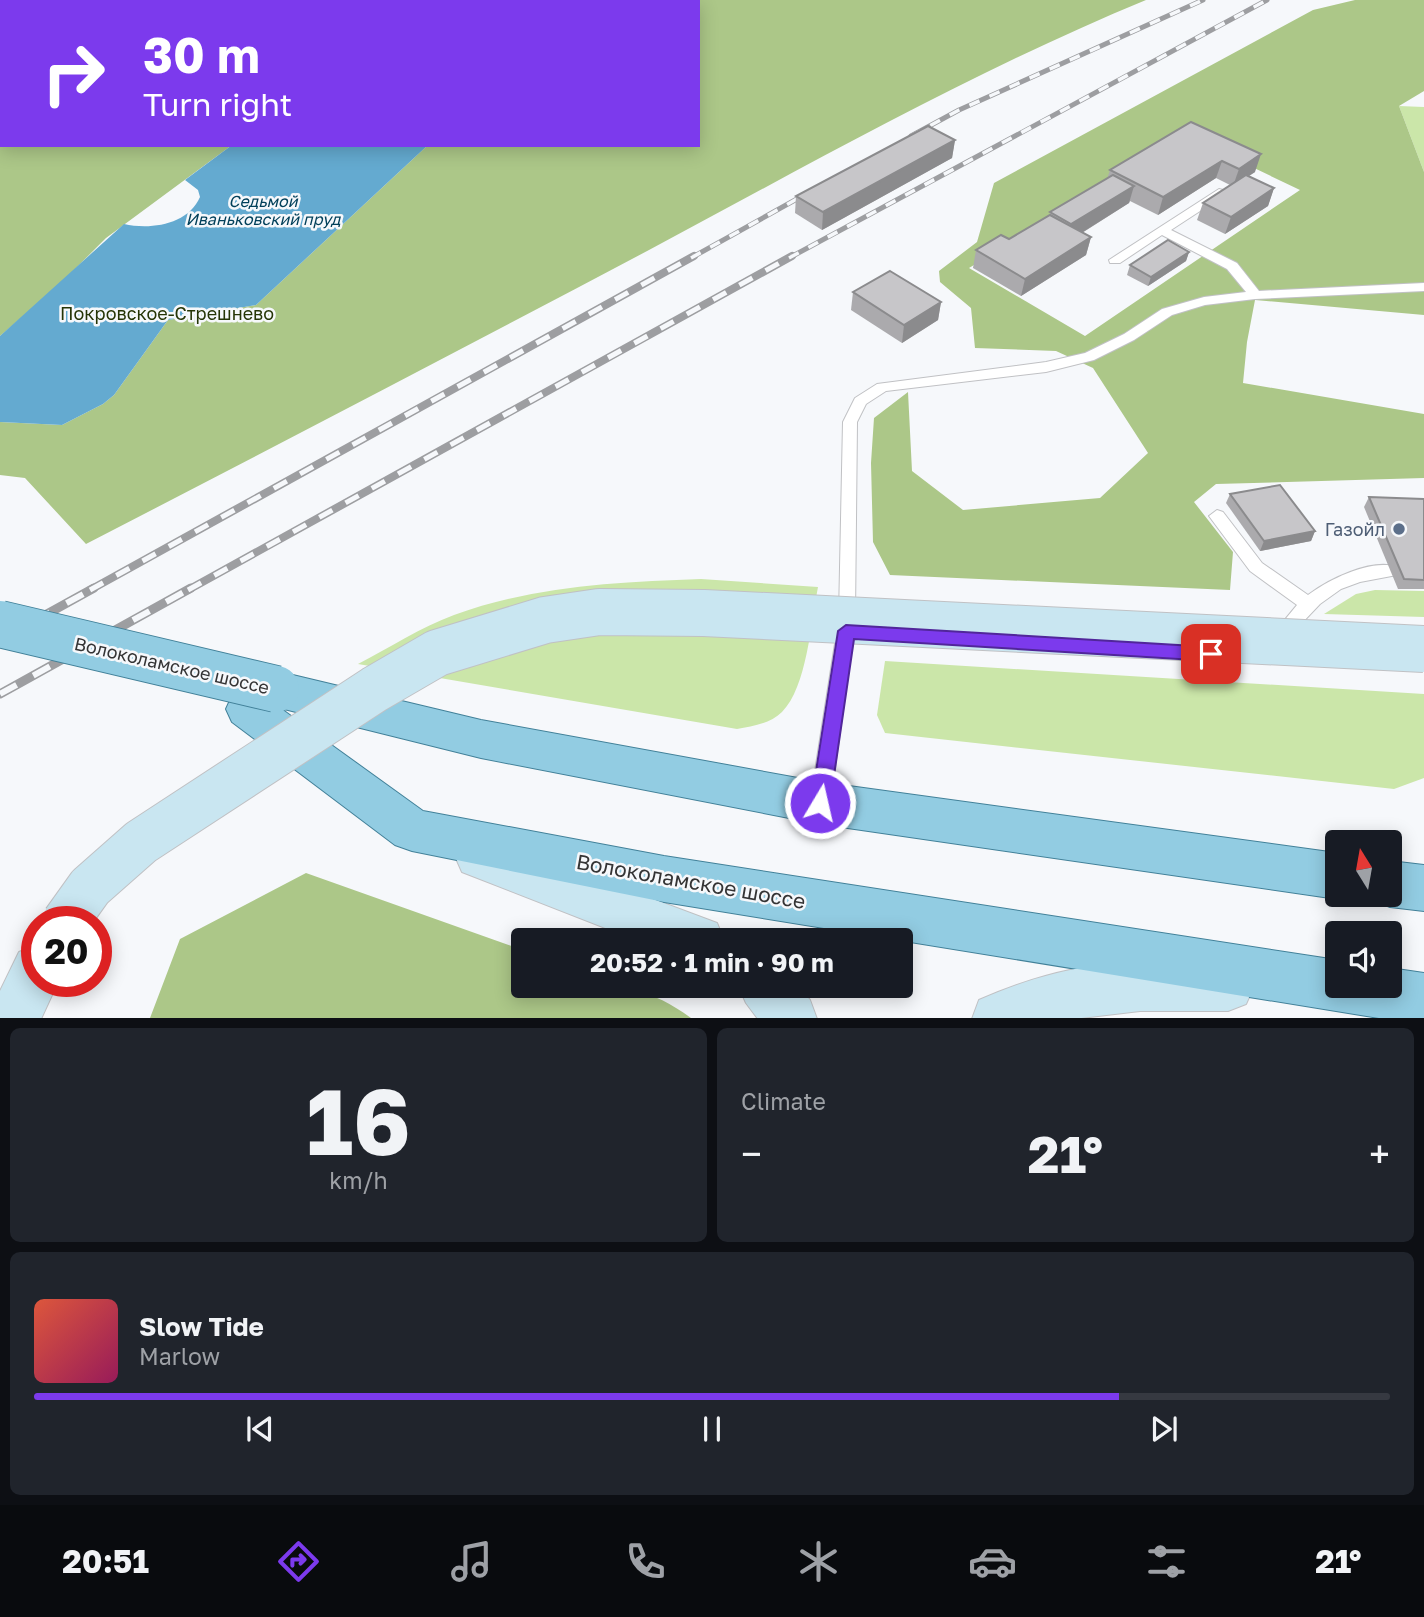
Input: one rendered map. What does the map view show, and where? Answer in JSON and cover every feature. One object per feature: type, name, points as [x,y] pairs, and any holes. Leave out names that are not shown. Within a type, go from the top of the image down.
[{"type":"main road","points":[[76,906],[90,887],[141,842],[375,689],[437,653],[545,620],[599,612],[704,613],[1424,649]]},
{"type":"main road","name":"Волоколамское шоссе","points":[[0,624],[262,699],[412,830],[664,879],[1325,984]]},
{"type":"main road","name":"Волоколамское шоссе","points":[[0,650],[820,803],[1325,874]]},
{"type":"main road","points":[[412,830],[668,928]]},
{"type":"main road","points":[[1402,885],[1424,888]]},
{"type":"main road","points":[[998,1018],[1026,1004],[1064,994],[1136,984],[1325,988]]},
{"type":"main road","name":"Волоколамское шоссе","points":[[1402,996],[1424,999]]},
{"type":"main road","points":[[14,1018],[24,997]]},
{"type":"main road","points":[[775,998],[791,1018]]},
{"type":"lane","points":[[1115,260],[1223,190]]},
{"type":"lane","points":[[1162,230],[1233,266],[1255,295]]},
{"type":"lane","points":[[820,803],[846,631],[850,422],[860,401],[882,387],[907,382],[1046,367],[1089,357],[1129,337],[1167,312],[1204,301],[1255,295],[1424,288]]},
{"type":"lane","points":[[1217,516],[1256,567],[1308,604]]},
{"type":"lane","points":[[1300,659],[1293,622],[1308,604],[1337,582],[1391,571]]},
{"type":"lane","points":[[846,631],[1424,664]]},
{"type":"green space","name":"Покровское-Стрешнево","points":[[700,0],[1146,0],[956,87],[86,544],[25,478],[0,475],[0,422],[62,425],[103,404],[114,395],[168,320],[256,305],[426,147],[700,147]]},
{"type":"green space","points":[[1355,0],[1424,0],[1424,91],[1399,106],[1424,172],[1424,315],[1255,300],[1243,383],[1424,414],[1424,478],[1216,484],[1194,502],[1233,552],[1230,590],[890,575],[873,542],[871,463],[874,418],[908,392],[912,471],[963,510],[1100,498],[1148,453],[1093,368],[1056,351],[975,348],[971,308],[940,282],[939,271],[977,242],[994,183],[1313,10]],"holes":[[[1187,136],[1300,190],[1085,336],[969,268]]]},
{"type":"green space","points":[[1399,106],[1424,107],[1424,172]]},
{"type":"green space","points":[[0,147],[229,147],[106,238],[58,286],[0,336]]},
{"type":"green space","points":[[701,579],[818,587],[803,671],[790,701],[782,712],[772,719],[737,729],[358,664],[442,620],[484,605],[576,587]]},
{"type":"green space","points":[[1375,590],[1424,591],[1424,617],[1324,614],[1356,594]]},
{"type":"green space","points":[[885,661],[1424,694],[1424,778],[1394,789],[885,733],[877,715]]},
{"type":"green space","points":[[306,873],[511,946],[511,998],[657,998],[691,1018],[150,1018],[180,939]]},
{"type":"water","name":"Седьмой Иваньковский пруд","points":[[229,147],[426,147],[256,305],[168,320],[114,395],[103,404],[62,425],[0,422],[0,336],[124,224],[156,225],[187,214],[200,197],[198,190],[185,180]]},
{"type":"building","points":[[1191,122],[1261,154],[1239,169],[1222,161],[1163,197],[1110,170]]},
{"type":"building","points":[[928,126],[955,140],[823,212],[796,196]]},
{"type":"building","points":[[1113,175],[1134,186],[1071,224],[1050,212]]},
{"type":"building","points":[[1246,175],[1274,188],[1231,217],[1203,203]]},
{"type":"building","points":[[1050,215],[1091,237],[1025,279],[976,250],[1001,235],[1009,239]]},
{"type":"building","points":[[1168,240],[1189,252],[1151,277],[1130,265]]},
{"type":"building","points":[[890,271],[941,302],[904,325],[853,292]]},
{"type":"building","points":[[1280,485],[1315,531],[1264,541],[1230,494]]},
{"type":"building","points":[[1369,497],[1424,499],[1424,580],[1404,579]]},
{"type":"railway","points":[[911,136],[959,110],[1203,0]]},
{"type":"railway","points":[[789,258],[1267,0]]},
{"type":"railway","points":[[691,258],[813,190]]},
{"type":"railway","points":[[90,590],[694,256]]},
{"type":"railway","points":[[188,590],[792,256]]},
{"type":"railway","points":[[0,640],[94,588]]},
{"type":"railway","points":[[0,694],[191,588]]},
{"type":"place","name":"Газойл","points":[[1399,529]]},
{"type":"route","points":[[820,803],[846,631],[1211,654]]}]
